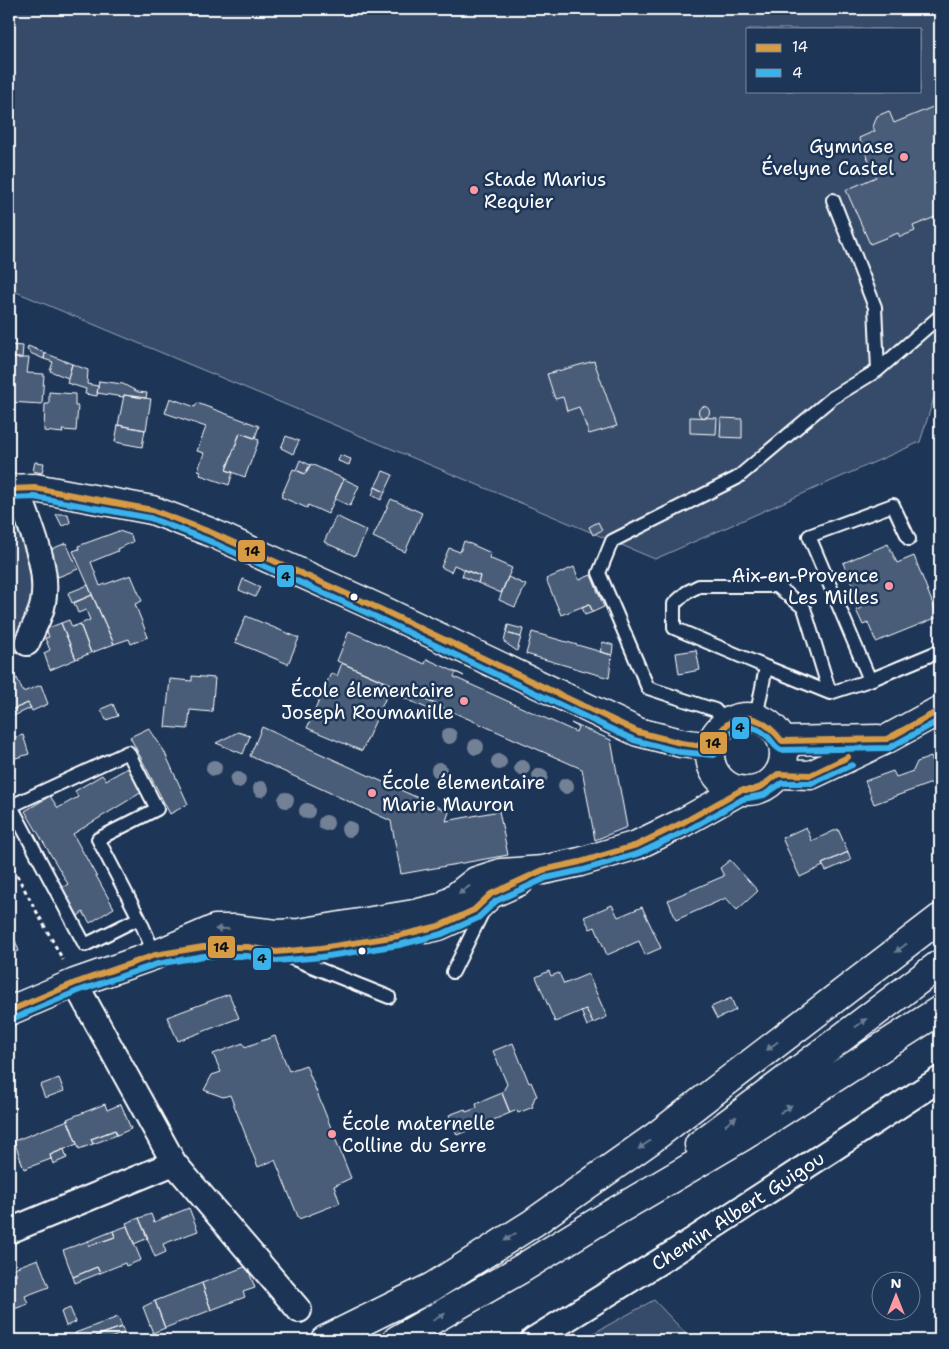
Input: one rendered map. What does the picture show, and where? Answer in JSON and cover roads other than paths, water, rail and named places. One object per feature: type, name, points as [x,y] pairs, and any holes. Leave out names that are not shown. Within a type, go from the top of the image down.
[{"type":"main road","points":[[14,489],[36,488],[152,510],[210,532],[380,609],[638,732],[681,743],[712,758],[720,779],[730,786],[741,790],[752,791],[762,788],[778,774],[784,758],[782,741],[776,731],[767,723],[756,718],[746,717],[736,718],[720,729],[714,737],[712,758],[709,786],[684,822]]},
{"type":"main road","points":[[778,774],[811,775],[887,739],[940,710]]},
{"type":"main road","points":[[782,741],[887,739]]},
{"type":"main road","points":[[9,1011],[75,983],[155,955],[214,929],[236,929],[276,934],[299,933],[414,914],[443,906],[476,881],[501,873],[543,870],[580,862],[637,845],[684,822],[741,790]]},
{"type":"main road","points":[[155,955],[203,947],[248,947],[276,952],[321,948],[398,936],[439,926],[474,910],[491,894],[543,870]]},
{"type":"main road","points":[[325,1340],[432,1287],[533,1223],[652,1140],[940,918]]},
{"type":"main road","points":[[594,1224],[940,964]]},
{"type":"main road","points":[[397,1340],[521,1269],[742,1137],[940,1010]]},
{"type":"street","points":[[14,489],[25,513],[44,574],[43,604],[28,643]]},
{"type":"street","points":[[75,983],[174,1163],[299,1310]]},
{"type":"street","name":"Chemin Albert Guigou","points":[[533,1340],[667,1257],[940,1079]]},
{"type":"street","points":[[9,1231],[174,1163]]},
{"type":"lane","points":[[833,200],[875,308],[878,370]]},
{"type":"lane","points":[[727,723],[715,710],[648,688],[599,574],[612,541],[737,478],[832,398],[878,370],[940,316]]},
{"type":"lane","points":[[870,680],[809,536],[893,504],[909,539]]},
{"type":"lane","points":[[830,693],[804,608],[777,586],[699,586],[687,592],[674,604],[674,628],[830,693],[870,680],[935,654]]},
{"type":"lane","points":[[756,718],[766,667]]},
{"type":"lane","points":[[139,918],[85,945],[11,806],[128,752],[157,809],[98,839],[139,918],[155,955]]},
{"type":"lane","points":[[453,972],[491,894]]},
{"type":"lane","points":[[276,952],[389,997]]},
{"type":"place","name":"Gymnase Évelyne Castel","points":[[904,157]]},
{"type":"place","name":"Stade Marius Requier","points":[[474,190]]},
{"type":"place","name":"Aix-en-Provence Les Milles","points":[[889,586]]},
{"type":"place","name":"École élementaire Joseph Roumanille","points":[[464,701]]},
{"type":"place","name":"École élementaire Marie Mauron","points":[[372,793]]},
{"type":"place","name":"École maternelle Colline du Serre","points":[[332,1134]]}]
